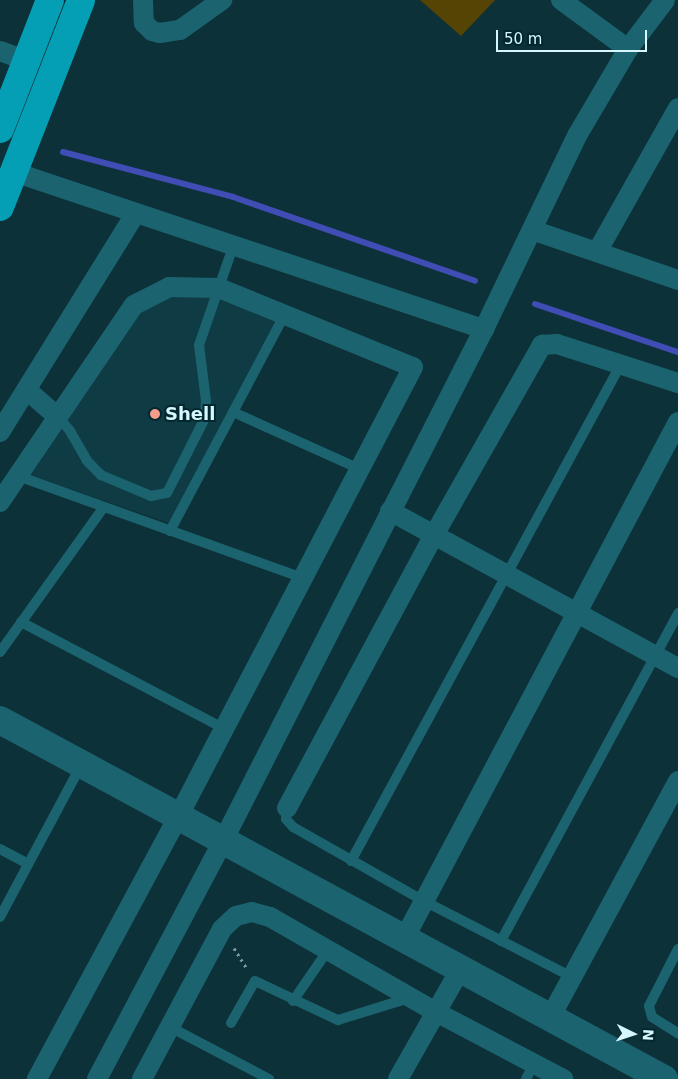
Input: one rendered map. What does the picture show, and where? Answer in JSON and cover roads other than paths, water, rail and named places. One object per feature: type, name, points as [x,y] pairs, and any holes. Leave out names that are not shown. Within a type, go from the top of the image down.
[{"type":"highway","points":[[0,129],[50,0]]},
{"type":"highway","points":[[0,207],[40,109],[81,0]]},
{"type":"street","points":[[142,0],[144,23],[152,31],[160,33],[180,30],[222,0]]},
{"type":"street","points":[[561,0],[628,49]]},
{"type":"street","points":[[97,1079],[223,841],[484,329],[578,134],[628,49],[665,0]]},
{"type":"street","points":[[0,51],[27,61]]},
{"type":"street","points":[[597,252],[678,108]]},
{"type":"street","points":[[19,161],[135,214],[484,329]]},
{"type":"street","points":[[0,432],[28,391],[135,214]]},
{"type":"street","points":[[532,230],[678,280]]},
{"type":"street","points":[[0,502],[134,305],[169,287],[219,288],[413,366],[225,729],[37,1079]]},
{"type":"street","points":[[287,808],[434,535],[542,345],[557,344],[678,382]]},
{"type":"street","points":[[28,391],[58,417]]},
{"type":"street","points":[[404,939],[678,422]]},
{"type":"street","points":[[390,511],[678,668]]},
{"type":"street","points":[[0,720],[404,939],[551,1016],[664,1079]]},
{"type":"street","points":[[551,1016],[678,781]]},
{"type":"street","points":[[142,1079],[222,929],[236,916],[260,914],[328,950],[436,1012],[530,1071],[563,1079]]},
{"type":"street","points":[[398,1079],[461,968]]},
{"type":"lane","points":[[58,417],[70,431],[87,462],[101,475],[151,496],[167,493],[205,418],[206,402],[199,346],[233,247]]},
{"type":"lane","points":[[170,530],[285,314]]},
{"type":"lane","points":[[351,861],[621,364]]},
{"type":"lane","points":[[233,412],[360,469]]},
{"type":"lane","points":[[18,476],[303,578]]},
{"type":"lane","points":[[0,652],[104,507]]},
{"type":"lane","points":[[501,941],[678,613]]},
{"type":"lane","points":[[21,622],[225,729]]},
{"type":"lane","points":[[0,917],[81,764]]},
{"type":"lane","points":[[287,808],[286,819],[293,827],[424,901],[572,977]]},
{"type":"lane","points":[[0,849],[28,864]]},
{"type":"lane","points":[[678,949],[649,1006],[652,1017],[678,1033]]},
{"type":"lane","points":[[293,1001],[328,950]]},
{"type":"lane","points":[[231,1023],[255,981],[293,1001],[338,1020],[410,997]]},
{"type":"lane","points":[[170,1027],[269,1079]]},
{"type":"lane","points":[[245,1079],[250,1069]]},
{"type":"waterway","points":[[63,152],[233,197],[475,281]]},
{"type":"waterway","points":[[535,304],[678,352]]},
{"type":"place","name":"Shell","points":[[155,414]]}]
